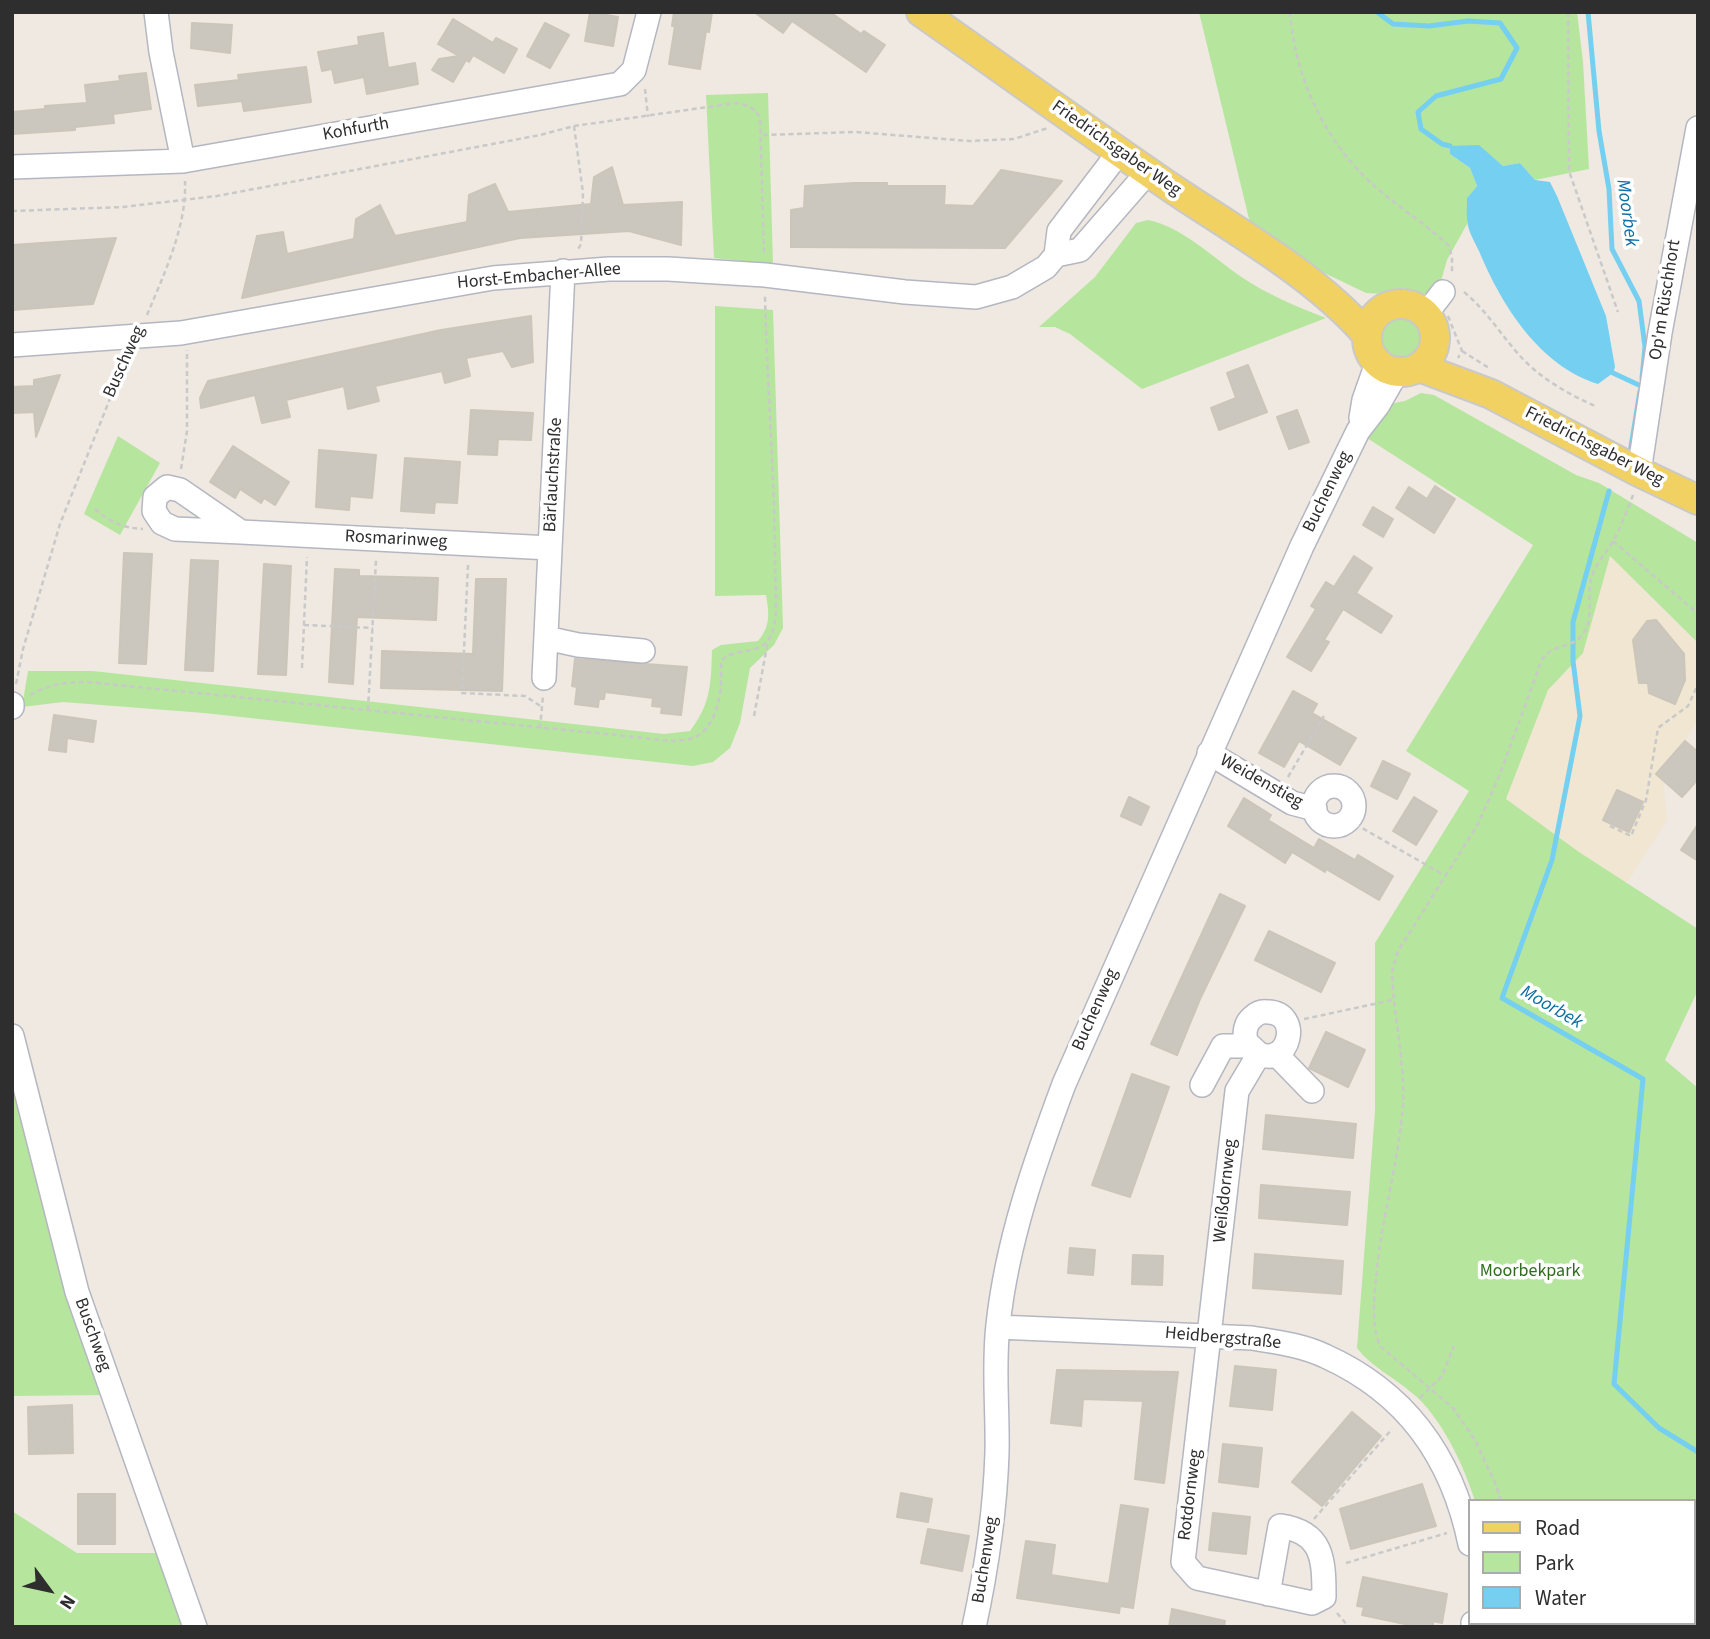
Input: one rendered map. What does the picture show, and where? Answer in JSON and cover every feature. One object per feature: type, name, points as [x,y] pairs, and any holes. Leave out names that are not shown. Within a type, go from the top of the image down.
[{"type":"main road","name":"Friedrichsgaber Weg","points":[[921,12],[1148,172],[1312,283],[1349,315],[1367,335]]},
{"type":"main road","name":"Friedrichsgaber Weg","points":[[1312,283],[1366,305],[1385,308],[1403,303],[1416,307],[1440,296]]},
{"type":"main road","points":[[1440,296],[1435,330],[1452,350],[1454,363],[1492,382]]},
{"type":"main road","points":[[1385,308],[1374,316],[1367,335],[1368,347],[1398,368],[1492,382]]},
{"type":"main road","points":[[1398,368],[1452,350]]},
{"type":"main road","name":"Friedrichsgaber Weg","points":[[1492,382],[1637,482],[1698,500]]},
{"type":"street","points":[[156,12],[161,52],[183,161]]},
{"type":"street","points":[[634,70],[649,12]]},
{"type":"street","name":"Kohfurth","points":[[12,167],[183,161],[620,84],[634,70]]},
{"type":"street","name":"Op'm Rüschhort","points":[[1637,482],[1664,306],[1698,128]]},
{"type":"street","points":[[1056,255],[1059,231],[1120,151]]},
{"type":"street","name":"Horst-Embacher-Allee","points":[[12,345],[186,333],[481,280],[564,271],[668,269],[765,275],[905,292],[976,297],[995,293],[1027,280],[1046,267],[1056,255],[1080,250],[1148,172]]},
{"type":"street","name":"Bärlauchstraße","points":[[544,678],[564,271]]},
{"type":"street","name":"Buchenweg","points":[[974,1627],[989,1560],[994,1508],[998,1327],[1006,1271],[1042,1142],[1064,1084],[1209,753],[1302,546],[1358,431],[1364,400],[1398,368]]},
{"type":"street","points":[[162,523],[154,511],[155,497],[167,487],[180,490],[241,532]]},
{"type":"street","name":"Rosmarinweg","points":[[162,523],[175,529],[550,548]]},
{"type":"street","points":[[546,638],[578,645],[643,652]]},
{"type":"street","name":"Weidenstieg","points":[[1209,753],[1292,803],[1315,809]]},
{"type":"street","name":"Weidenstieg","points":[[1332,786],[1342,787],[1353,802],[1349,820],[1340,825],[1322,822],[1315,809],[1317,796],[1323,789],[1332,786]]},
{"type":"street","name":"Weißdornweg","points":[[1210,1335],[1237,1091],[1261,1051],[1287,1044],[1289,1037],[1287,1023],[1272,1012],[1255,1015],[1246,1026],[1245,1034],[1261,1051]]},
{"type":"street","name":"Buschweg","points":[[12,1036],[77,1292],[195,1627]]},
{"type":"street","points":[[1202,1084],[1223,1046],[1261,1051],[1312,1091]]},
{"type":"street","name":"Heidbergstraße","points":[[998,1327],[1252,1338],[1288,1344],[1323,1355],[1382,1389],[1407,1411],[1422,1430],[1447,1473],[1468,1533]]},
{"type":"street","name":"Rotdornweg","points":[[1210,1335],[1183,1562],[1197,1578],[1312,1602],[1324,1597]]},
{"type":"street","points":[[1268,1594],[1280,1526],[1300,1529],[1318,1547],[1324,1573],[1324,1597]]},
{"type":"path","points":[[1290,12],[1292,43],[1308,96],[1322,120],[1376,188],[1449,246],[1453,270],[1440,296],[1447,313],[1452,350],[1492,382]]},
{"type":"path","points":[[1568,12],[1569,171],[1618,312]]},
{"type":"path","points":[[634,70],[645,84],[648,117]]},
{"type":"path","points":[[12,211],[123,207],[217,196],[540,135],[574,126],[736,103],[748,104],[756,110],[760,118],[775,522],[775,623],[768,641],[754,716]]},
{"type":"path","points":[[761,135],[856,132],[969,141],[1014,139],[1058,124]]},
{"type":"path","points":[[564,271],[581,244],[583,193],[574,126]]},
{"type":"path","name":"Buschweg","points":[[12,705],[23,649],[60,524],[120,369],[138,336],[175,240],[186,200],[183,161]]},
{"type":"path","points":[[1440,296],[1484,310],[1522,359],[1540,374],[1597,407]]},
{"type":"path","points":[[180,490],[181,458],[187,431],[186,333]]},
{"type":"path","points":[[1500,1499],[1475,1440],[1453,1408],[1380,1346],[1374,1333],[1379,1238],[1403,1102],[1392,971],[1398,951],[1478,824],[1500,774],[1542,659],[1559,646],[1578,640],[1587,627],[1592,577],[1613,541],[1637,482]]},
{"type":"path","points":[[95,509],[110,522],[129,528],[148,530],[162,523]]},
{"type":"path","points":[[302,668],[308,536]]},
{"type":"path","points":[[368,710],[377,539]]},
{"type":"path","points":[[1613,541],[1698,614]]},
{"type":"path","points":[[469,544],[462,693],[525,696],[542,707]]},
{"type":"path","points":[[304,625],[373,628]]},
{"type":"path","points":[[12,705],[46,686],[67,682],[127,685],[677,740],[696,738],[704,732],[715,712],[720,693],[722,660],[729,654],[759,648],[768,641]]},
{"type":"path","points":[[540,728],[544,678]]},
{"type":"path","points":[[1611,826],[1631,836],[1646,800],[1658,728],[1688,706],[1698,684]]},
{"type":"path","points":[[1277,794],[1324,716]]},
{"type":"path","points":[[1349,820],[1444,875]]},
{"type":"path","points":[[1287,1023],[1393,1000]]},
{"type":"path","points":[[1303,1532],[1407,1411],[1442,1376],[1454,1346]]},
{"type":"path","points":[[1346,1563],[1468,1536]]},
{"type":"path","points":[[1324,1597],[1348,1626],[1353,1627]]},
{"type":"shaded area","points":[[1610,556],[1698,644],[1698,720],[1663,777],[1667,820],[1627,883],[1506,799],[1548,690],[1583,653]]},
{"type":"green space","points":[[1199,12],[1577,12],[1583,62],[1589,169],[1535,180],[1520,163],[1503,166],[1479,146],[1450,154],[1470,168],[1477,186],[1467,198],[1467,224],[1447,260],[1441,281],[1426,294],[1403,288],[1385,294],[1366,293],[1312,267],[1250,223]]},
{"type":"green space","points":[[768,93],[773,264],[714,258],[706,95]]},
{"type":"green space","points":[[1148,220],[1186,236],[1263,290],[1326,318],[1142,389],[1070,334],[1055,327],[1039,327],[1095,277],[1136,223]]},
{"type":"green space","points":[[715,306],[773,310],[783,628],[774,645],[750,668],[740,723],[730,748],[713,762],[693,766],[204,713],[63,702],[22,707],[28,671],[93,671],[664,734],[690,731],[706,702],[712,650],[721,645],[758,641],[768,619],[766,595],[715,596]]},
{"type":"green space","points":[[1400,317],[1415,324],[1422,339],[1415,354],[1400,361],[1385,354],[1378,339],[1385,324]]},
{"type":"green space","name":"Moorbekpark","points":[[1421,393],[1434,395],[1576,475],[1599,483],[1698,543],[1696,641],[1610,556],[1583,653],[1548,690],[1506,799],[1579,852],[1698,929],[1698,990],[1665,1060],[1698,1088],[1698,1627],[1488,1627],[1696,1625],[1696,1499],[1474,1499],[1458,1458],[1433,1415],[1412,1393],[1369,1361],[1357,1348],[1375,1111],[1375,943],[1469,791],[1406,751],[1533,545],[1367,438],[1389,404],[1405,401]]},
{"type":"green space","points":[[118,436],[160,463],[120,535],[84,514]]},
{"type":"green space","points":[[12,1076],[105,1395],[12,1396]]},
{"type":"green space","points":[[12,1511],[77,1553],[160,1553],[187,1627],[12,1627]]},
{"type":"water","points":[[1479,145],[1503,166],[1520,163],[1535,180],[1550,182],[1557,196],[1606,316],[1615,367],[1613,373],[1598,384],[1577,375],[1540,348],[1511,312],[1488,271],[1467,223],[1467,198],[1477,186],[1470,168],[1450,154],[1450,146]]},
{"type":"building","points":[[590,12],[618,17],[613,46],[585,41]]},
{"type":"building","points":[[674,12],[712,12],[700,69],[669,64],[675,26],[672,26]]},
{"type":"building","points":[[754,12],[830,12],[861,34],[864,31],[885,45],[866,72],[792,21],[783,33]]},
{"type":"building","points":[[453,19],[493,43],[496,38],[517,49],[504,73],[473,55],[469,62],[466,60],[453,82],[432,70],[439,59],[459,56],[438,44]]},
{"type":"building","points":[[192,23],[232,25],[230,53],[191,48]]},
{"type":"building","points":[[545,23],[569,35],[550,68],[527,56]]},
{"type":"building","points":[[383,33],[388,68],[415,63],[418,84],[367,94],[364,77],[335,83],[332,69],[322,71],[318,52],[359,45],[358,37]]},
{"type":"building","points":[[306,67],[311,102],[244,111],[242,101],[198,106],[195,85],[239,80],[238,75]]},
{"type":"building","points":[[146,73],[151,109],[113,114],[114,123],[75,127],[75,130],[12,134],[12,112],[87,103],[85,85],[120,81],[119,76]]},
{"type":"building","points":[[612,167],[623,205],[682,202],[681,245],[629,231],[520,238],[242,298],[257,236],[283,232],[287,254],[354,239],[356,219],[380,205],[395,236],[467,222],[469,195],[495,184],[508,212],[591,204],[594,177]]},
{"type":"building","points":[[1001,170],[1062,181],[1005,248],[791,247],[791,210],[804,208],[805,186],[887,183],[887,186],[945,186],[944,205],[973,206]]},
{"type":"building","points":[[116,238],[93,304],[12,310],[12,245]]},
{"type":"building","points":[[531,316],[533,362],[512,367],[503,351],[466,358],[470,376],[445,383],[442,371],[375,386],[379,401],[348,409],[344,386],[286,400],[290,417],[262,423],[255,395],[201,408],[200,398],[208,381],[441,330]]},
{"type":"building","points":[[1248,365],[1267,412],[1219,430],[1211,408],[1236,398],[1227,373]]},
{"type":"building","points":[[60,375],[36,437],[34,412],[12,413],[12,387],[34,386],[34,380]]},
{"type":"building","points":[[471,410],[533,413],[531,440],[498,439],[497,455],[468,454]]},
{"type":"building","points":[[1297,410],[1309,442],[1289,449],[1277,417]]},
{"type":"building","points":[[233,446],[289,482],[275,505],[264,498],[261,503],[240,489],[235,498],[210,482]]},
{"type":"building","points":[[319,450],[376,455],[372,498],[350,496],[349,510],[316,507]]},
{"type":"building","points":[[405,458],[460,462],[457,503],[435,502],[434,513],[401,511]]},
{"type":"building","points":[[1435,486],[1455,499],[1434,533],[1396,508],[1409,487],[1427,499]]},
{"type":"building","points":[[1373,507],[1393,519],[1383,537],[1363,525]]},
{"type":"building","points":[[124,553],[152,554],[146,664],[119,663]]},
{"type":"building","points":[[1354,556],[1372,568],[1356,593],[1392,616],[1381,633],[1343,609],[1324,640],[1329,642],[1311,671],[1287,657],[1316,609],[1311,606],[1326,582],[1334,587]]},
{"type":"building","points":[[191,560],[218,561],[213,671],[185,670]]},
{"type":"building","points":[[264,564],[291,566],[286,675],[258,674]]},
{"type":"building","points":[[335,569],[359,570],[359,576],[438,578],[436,620],[357,617],[353,684],[329,682]]},
{"type":"building","points":[[476,579],[506,579],[502,691],[381,688],[382,651],[473,654]]},
{"type":"building","points":[[1656,620],[1684,654],[1685,680],[1675,704],[1649,693],[1648,683],[1639,683],[1633,640],[1647,621]]},
{"type":"building","points":[[575,659],[687,667],[681,715],[661,713],[662,707],[652,706],[653,698],[605,692],[604,699],[599,699],[598,707],[575,704],[577,687],[572,686]]},
{"type":"building","points":[[1293,691],[1317,704],[1312,713],[1356,738],[1340,765],[1299,741],[1284,767],[1259,753]]},
{"type":"building","points":[[54,715],[96,721],[93,742],[67,738],[66,752],[49,750]]},
{"type":"building","points":[[1685,741],[1698,752],[1698,779],[1682,797],[1656,774]]},
{"type":"building","points":[[1383,761],[1410,774],[1397,799],[1371,786]]},
{"type":"building","points":[[1617,790],[1643,802],[1629,832],[1603,820]]},
{"type":"building","points":[[1129,797],[1149,807],[1141,825],[1121,816]]},
{"type":"building","points":[[1414,797],[1437,811],[1416,845],[1393,831]]},
{"type":"building","points":[[1244,798],[1271,815],[1268,820],[1314,848],[1319,839],[1355,860],[1358,855],[1393,876],[1379,900],[1292,852],[1285,863],[1228,826]]},
{"type":"building","points":[[1698,824],[1698,861],[1681,850]]},
{"type":"building","points":[[1220,894],[1245,906],[1200,999],[1177,1055],[1151,1044]]},
{"type":"building","points":[[1269,931],[1335,963],[1321,992],[1255,960]]},
{"type":"building","points":[[1326,1032],[1365,1050],[1348,1087],[1309,1068]]},
{"type":"building","points":[[1132,1074],[1169,1087],[1130,1197],[1092,1185]]},
{"type":"building","points":[[1266,1115],[1356,1124],[1353,1158],[1263,1149]]},
{"type":"building","points":[[1261,1185],[1350,1192],[1347,1225],[1259,1218]]},
{"type":"building","points":[[1070,1248],[1095,1250],[1093,1275],[1068,1273]]},
{"type":"building","points":[[1255,1254],[1343,1261],[1341,1294],[1253,1288]]},
{"type":"building","points":[[1133,1255],[1163,1256],[1162,1285],[1132,1284]]},
{"type":"building","points":[[1235,1366],[1276,1370],[1272,1410],[1230,1406]]},
{"type":"building","points":[[1057,1370],[1178,1372],[1164,1483],[1135,1479],[1143,1401],[1083,1399],[1081,1426],[1051,1423]]},
{"type":"building","points":[[72,1405],[73,1453],[29,1454],[28,1407]]},
{"type":"building","points":[[1352,1412],[1381,1436],[1322,1506],[1292,1482]]},
{"type":"building","points":[[1223,1444],[1262,1448],[1258,1487],[1219,1482]]},
{"type":"building","points":[[1422,1484],[1436,1526],[1351,1549],[1340,1509]]},
{"type":"building","points":[[901,1493],[932,1499],[928,1522],[897,1517]]},
{"type":"building","points":[[78,1494],[115,1494],[115,1544],[78,1544]]},
{"type":"building","points":[[1121,1505],[1148,1509],[1133,1608],[1120,1606],[1119,1613],[1017,1598],[1026,1541],[1055,1545],[1051,1575],[1109,1584]]},
{"type":"building","points":[[1213,1513],[1250,1517],[1246,1554],[1209,1550]]},
{"type":"building","points":[[928,1529],[969,1536],[962,1571],[921,1563]]},
{"type":"building","points":[[1363,1577],[1447,1594],[1442,1623],[1433,1621],[1433,1627],[1419,1627],[1362,1615],[1364,1607],[1357,1606]]},
{"type":"building","points":[[1172,1609],[1225,1621],[1224,1627],[1169,1627]]},
{"type":"waterway","points":[[1377,12],[1393,24],[1429,26],[1468,21],[1500,23],[1517,48],[1501,79],[1436,96],[1418,112],[1421,129],[1442,144],[1450,146]]},
{"type":"waterway","name":"Moorbek","points":[[1588,12],[1599,131],[1609,189],[1612,249],[1639,301],[1645,347],[1642,378]]},
{"type":"waterway","points":[[1613,373],[1641,386]]},
{"type":"waterway","name":"Moorbek","points":[[1630,453],[1640,391]]},
{"type":"waterway","name":"Moorbek","points":[[1609,491],[1573,622],[1573,661],[1580,716],[1552,860],[1502,998],[1643,1079],[1614,1384],[1659,1428],[1698,1452]]}]
